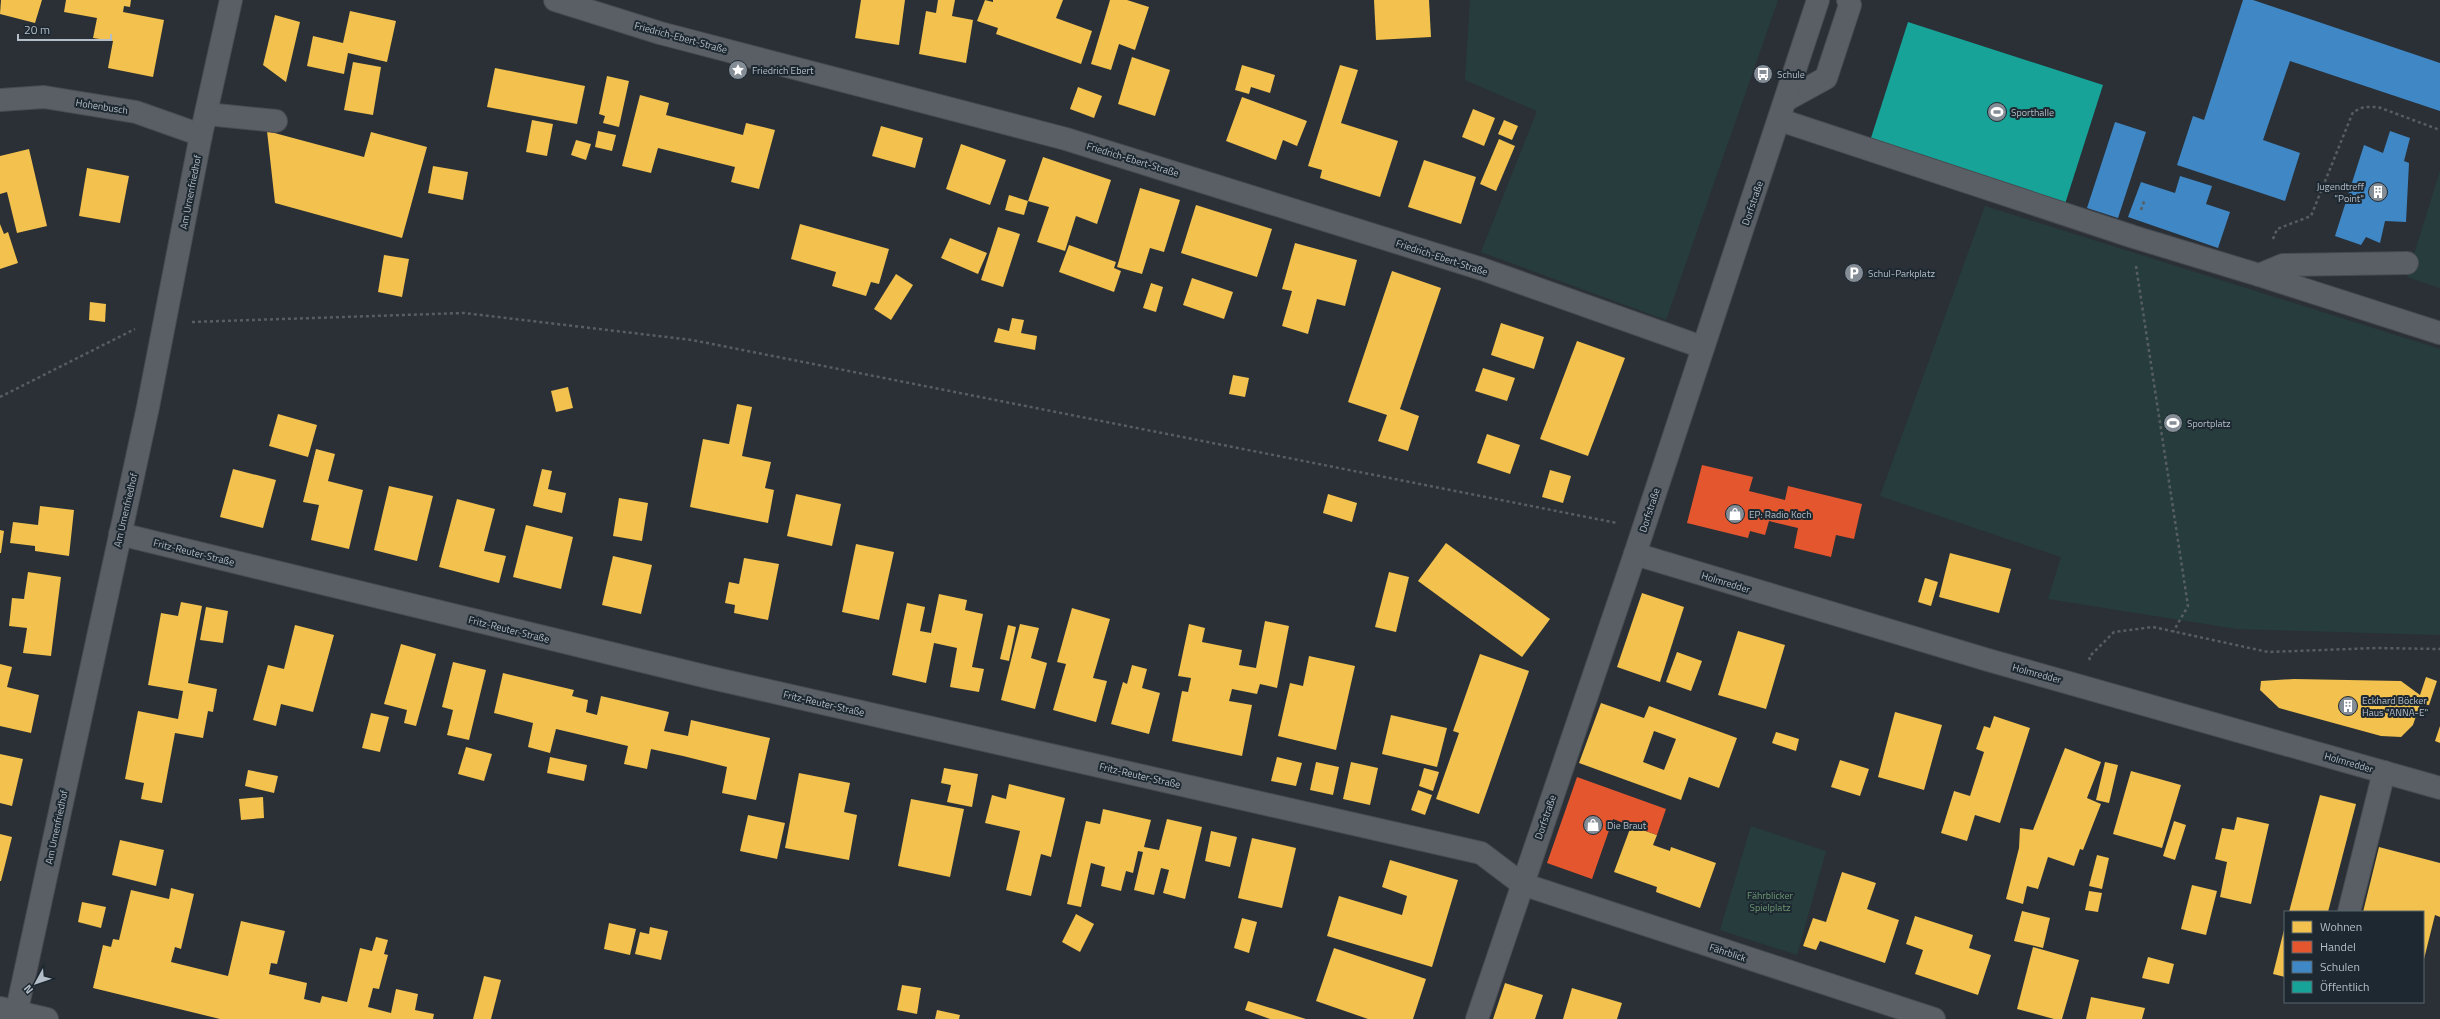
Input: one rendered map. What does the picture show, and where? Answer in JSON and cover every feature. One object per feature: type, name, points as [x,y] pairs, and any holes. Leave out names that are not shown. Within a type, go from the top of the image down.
[{"type":"street","name":"Am Urnenfriedhof","points":[[10,1013],[148,407],[162,324],[200,135],[207,114],[231,0]]},
{"type":"street","name":"Friedrich-Ebert-Straße","points":[[555,0],[660,33],[1066,138],[1482,269],[1702,347]]},
{"type":"street","name":"Dorfstraße","points":[[1477,1019],[1635,554],[1702,347],[1783,110],[1818,0]]},
{"type":"street","points":[[1783,110],[1826,78],[1850,5],[1848,0]]},
{"type":"street","name":"Hohenbusch","points":[[0,100],[44,97],[136,112],[200,135]]},
{"type":"street","points":[[1783,110],[2134,237],[2265,272],[2440,334]]},
{"type":"street","points":[[207,114],[276,120]]},
{"type":"street","points":[[2265,272],[2283,265],[2407,263]]},
{"type":"street","name":"Fritz-Reuter-Straße","points":[[120,534],[712,678],[1481,853],[1522,884]]},
{"type":"street","name":"Holmredder","points":[[1635,554],[1988,660],[2440,788]]},
{"type":"street","points":[[2349,911],[2384,772]]},
{"type":"street","name":"Fährblick","points":[[1522,884],[1934,1019]]},
{"type":"street","points":[[10,1013],[47,1019]]},
{"type":"path","points":[[2265,272],[2277,229],[2311,216],[2353,112],[2364,107],[2378,107],[2440,130]]},
{"type":"path","points":[[2134,237],[2134,255],[2188,606],[2173,632]]},
{"type":"path","points":[[0,397],[73,362],[148,322],[162,324],[464,313],[692,340],[1643,528]]},
{"type":"path","points":[[2094,689],[2089,657],[2114,632],[2153,627],[2268,652],[2376,648],[2440,649]]},
{"type":"green space","points":[[1470,0],[1778,0],[1666,320],[1481,252],[1537,111],[1465,80]]},
{"type":"green space","points":[[2440,171],[2440,288],[2407,277]]},
{"type":"green space","name":"Sportplatz","points":[[1985,206],[2440,349],[2440,635],[2237,629],[2048,599],[2061,557],[1880,496]]},
{"type":"green space","name":"Fährblicker Spielplatz","points":[[1751,826],[1826,851],[1797,955],[1720,930]]},
{"type":"building: Wohnen","points":[[1,0],[42,0],[35,23],[0,14]]},
{"type":"building: Wohnen","points":[[66,0],[131,0],[130,7],[124,6],[123,12],[164,20],[153,77],[108,68],[113,41],[93,38],[97,18],[64,12]]},
{"type":"building: Wohnen","points":[[861,0],[905,0],[899,45],[855,38]]},
{"type":"building: Wohnen","points":[[938,0],[955,0],[952,16],[973,20],[966,63],[919,54],[926,11],[936,13]]},
{"type":"building: Wohnen","points":[[985,0],[993,2],[993,0],[1063,0],[1056,18],[1092,31],[1081,64],[996,34],[998,28],[977,21]]},
{"type":"building: Wohnen","points":[[1110,0],[1127,0],[1149,7],[1135,50],[1119,44],[1111,70],[1091,64]]},
{"type":"building: Wohnen","points":[[1374,0],[1429,0],[1431,37],[1376,40]]},
{"type":"building: Wohnen","points":[[350,11],[396,21],[387,62],[348,53],[344,74],[307,66],[313,36],[343,43]]},
{"type":"building: Wohnen","points":[[275,15],[300,22],[286,82],[263,65]]},
{"type":"building: Wohnen","points":[[1132,57],[1170,70],[1155,116],[1118,104]]},
{"type":"building: Wohnen","points":[[353,62],[381,67],[373,115],[344,110]]},
{"type":"building: Wohnen","points":[[1242,65],[1275,75],[1270,93],[1251,87],[1249,94],[1235,90]]},
{"type":"building: Wohnen","points":[[1340,65],[1358,70],[1341,123],[1398,141],[1380,197],[1320,178],[1322,170],[1308,166]]},
{"type":"building: Wohnen","points":[[495,68],[585,86],[577,124],[487,107]]},
{"type":"building: Wohnen","points":[[607,76],[629,81],[619,127],[603,123],[605,116],[599,114]]},
{"type":"building: Wohnen","points":[[1078,87],[1102,96],[1094,118],[1070,109]]},
{"type":"building: Wohnen","points":[[640,95],[669,103],[666,115],[743,135],[746,123],[775,130],[759,189],[731,182],[735,167],[658,148],[651,173],[622,166]]},
{"type":"building: Wohnen","points":[[1242,97],[1307,121],[1297,146],[1283,140],[1276,160],[1226,141]]},
{"type":"building: Wohnen","points":[[1473,109],[1495,118],[1484,146],[1462,137]]},
{"type":"building: Wohnen","points":[[532,120],[553,124],[547,156],[526,152]]},
{"type":"building: Wohnen","points":[[1504,120],[1518,126],[1512,140],[1498,134]]},
{"type":"building: Wohnen","points":[[881,126],[923,138],[915,168],[872,156]]},
{"type":"building: Wohnen","points":[[267,131],[364,157],[371,132],[427,147],[402,238],[275,203]]},
{"type":"building: Wohnen","points":[[598,131],[616,135],[612,151],[595,147]]},
{"type":"building: Wohnen","points":[[1499,139],[1515,146],[1496,191],[1480,184]]},
{"type":"building: Wohnen","points":[[576,140],[591,144],[586,160],[571,155]]},
{"type":"building: Wohnen","points":[[961,144],[1006,160],[990,205],[946,189]]},
{"type":"building: Wohnen","points":[[29,149],[47,226],[17,233],[7,192],[0,194],[0,156]]},
{"type":"building: Wohnen","points":[[1043,157],[1111,180],[1097,224],[1076,216],[1065,251],[1037,242],[1049,207],[1028,201]]},
{"type":"building: Wohnen","points":[[1424,160],[1476,177],[1461,224],[1408,207]]},
{"type":"building: Wohnen","points":[[433,166],[468,172],[463,200],[428,193]]},
{"type":"building: Wohnen","points":[[87,168],[129,176],[120,223],[79,216]]},
{"type":"building: Wohnen","points":[[1140,188],[1180,200],[1164,252],[1150,248],[1142,274],[1117,267]]},
{"type":"building: Wohnen","points":[[1009,195],[1028,201],[1024,215],[1005,210]]},
{"type":"building: Wohnen","points":[[1196,205],[1272,229],[1257,277],[1181,253]]},
{"type":"building: Wohnen","points":[[0,224],[4,234],[8,232],[18,263],[0,269]]},
{"type":"building: Wohnen","points":[[800,224],[889,249],[879,284],[871,282],[866,296],[832,286],[836,272],[791,259]]},
{"type":"building: Wohnen","points":[[998,227],[1020,234],[1003,287],[981,280]]},
{"type":"building: Wohnen","points":[[950,238],[987,253],[978,274],[941,258]]},
{"type":"building: Wohnen","points":[[1295,243],[1357,260],[1345,306],[1317,299],[1308,334],[1282,326],[1292,291],[1282,289]]},
{"type":"building: Wohnen","points":[[1069,245],[1116,262],[1114,268],[1121,271],[1114,292],[1059,272]]},
{"type":"building: Wohnen","points":[[384,255],[409,259],[402,297],[378,292]]},
{"type":"building: Wohnen","points":[[1392,271],[1441,288],[1400,409],[1419,416],[1408,451],[1378,441],[1387,415],[1348,402]]},
{"type":"building: Wohnen","points":[[896,274],[913,285],[891,320],[874,309]]},
{"type":"building: Wohnen","points":[[1192,278],[1233,292],[1224,319],[1183,305]]},
{"type":"building: Wohnen","points":[[1151,283],[1163,287],[1156,312],[1143,308]]},
{"type":"building: Wohnen","points":[[90,302],[106,304],[105,322],[89,320]]},
{"type":"building: Wohnen","points":[[1012,318],[1024,320],[1021,333],[1037,336],[1035,350],[994,342],[998,328],[1009,331]]},
{"type":"building: Wohnen","points":[[1501,323],[1544,337],[1534,369],[1491,355]]},
{"type":"building: Wohnen","points":[[1577,341],[1625,358],[1588,456],[1540,439]]},
{"type":"building: Wohnen","points":[[1483,368],[1515,378],[1507,401],[1475,391]]},
{"type":"building: Wohnen","points":[[1233,375],[1249,378],[1245,397],[1229,394]]},
{"type":"building: Wohnen","points":[[568,387],[573,408],[556,412],[551,391]]},
{"type":"building: Wohnen","points":[[737,404],[752,407],[742,456],[771,462],[765,488],[774,490],[768,523],[690,507],[703,439],[729,444]]},
{"type":"building: Wohnen","points":[[278,414],[317,425],[308,457],[269,446]]},
{"type":"building: Wohnen","points":[[1487,434],[1520,445],[1510,474],[1477,463]]},
{"type":"building: Wohnen","points":[[316,449],[335,454],[328,481],[363,490],[349,549],[311,540],[319,505],[303,502]]},
{"type":"building: Wohnen","points":[[233,469],[276,480],[263,528],[220,517]]},
{"type":"building: Wohnen","points":[[542,469],[552,471],[548,489],[566,493],[562,513],[533,506]]},
{"type":"building: Wohnen","points":[[1550,470],[1571,476],[1563,503],[1542,497]]},
{"type":"building: Wohnen","points":[[389,486],[433,496],[417,561],[374,550]]},
{"type":"building: Wohnen","points":[[796,494],[841,504],[832,546],[787,536]]},
{"type":"building: Wohnen","points":[[1328,494],[1357,503],[1352,522],[1323,513]]},
{"type":"building: Wohnen","points":[[619,498],[648,503],[642,541],[613,536]]},
{"type":"building: Wohnen","points":[[457,499],[495,509],[484,551],[506,556],[499,583],[439,567]]},
{"type":"building: Wohnen","points":[[40,506],[74,510],[69,556],[35,551],[35,546],[10,543],[13,522],[38,525]]},
{"type":"building: Wohnen","points":[[526,525],[573,537],[561,589],[513,577]]},
{"type":"building: Wohnen","points":[[0,530],[4,531],[1,553],[0,553]]},
{"type":"building: Wohnen","points":[[1446,543],[1550,619],[1522,657],[1418,581]]},
{"type":"building: Wohnen","points":[[856,544],[894,552],[879,620],[842,612]]},
{"type":"building: Wohnen","points":[[1950,553],[2011,569],[1999,613],[1939,597]]},
{"type":"building: Wohnen","points":[[613,556],[652,565],[641,614],[602,605]]},
{"type":"building: Wohnen","points":[[744,558],[779,564],[768,620],[734,613],[735,605],[725,603],[729,582],[739,584]]},
{"type":"building: Wohnen","points":[[28,572],[61,577],[51,656],[23,653],[27,628],[9,626],[12,598],[24,599]]},
{"type":"building: Wohnen","points":[[1389,572],[1409,577],[1396,632],[1375,627]]},
{"type":"building: Wohnen","points":[[1925,578],[1938,582],[1931,606],[1918,602]]},
{"type":"building: Wohnen","points":[[1642,593],[1684,607],[1660,682],[1617,667]]},
{"type":"building: Wohnen","points":[[939,594],[967,600],[965,610],[983,614],[972,667],[984,669],[979,692],[950,687],[957,648],[934,643],[926,683],[892,675],[907,603],[925,607],[920,631],[931,633]]},
{"type":"building: Wohnen","points":[[181,602],[202,606],[188,683],[217,689],[213,712],[208,711],[203,738],[175,733],[162,803],[141,799],[144,783],[125,779],[138,711],[178,719],[183,691],[148,685],[161,613],[178,616]]},
{"type":"building: Wohnen","points":[[206,607],[228,611],[223,643],[200,640]]},
{"type":"building: Wohnen","points":[[1072,608],[1110,619],[1093,678],[1107,681],[1096,722],[1053,710],[1066,664],[1057,662]]},
{"type":"building: Wohnen","points":[[1265,621],[1289,626],[1277,688],[1260,684],[1257,694],[1232,689],[1229,701],[1252,705],[1242,756],[1172,741],[1182,691],[1188,692],[1191,678],[1178,676],[1189,624],[1205,628],[1202,642],[1242,650],[1239,665],[1256,668]]},
{"type":"building: Wohnen","points":[[1020,624],[1039,628],[1031,658],[1047,663],[1035,709],[1001,700]]},
{"type":"building: Wohnen","points":[[295,625],[334,635],[313,712],[281,704],[276,726],[253,720],[268,665],[284,669]]},
{"type":"building: Wohnen","points":[[1008,625],[1016,627],[1009,661],[1000,659]]},
{"type":"building: Wohnen","points":[[1738,631],[1785,645],[1766,709],[1718,695]]},
{"type":"building: Wohnen","points":[[401,644],[436,654],[416,726],[404,723],[407,710],[384,704]]},
{"type":"building: Wohnen","points":[[1677,652],[1702,661],[1691,691],[1666,682]]},
{"type":"building: Wohnen","points":[[1480,654],[1529,671],[1479,814],[1436,799],[1459,733],[1453,731]]},
{"type":"building: Wohnen","points":[[1309,656],[1355,666],[1336,750],[1278,736],[1290,683],[1303,686]]},
{"type":"building: Wohnen","points":[[453,662],[486,670],[469,740],[447,735],[453,710],[442,707]]},
{"type":"building: Wohnen","points":[[0,664],[12,667],[7,687],[39,695],[31,733],[0,726]]},
{"type":"building: Wohnen","points":[[1132,665],[1147,669],[1142,688],[1160,693],[1149,734],[1111,724],[1123,682],[1127,684]]},
{"type":"building: Wohnen","points":[[503,673],[574,690],[572,696],[588,700],[586,712],[597,715],[601,696],[669,712],[664,731],[688,736],[691,720],[770,738],[756,800],[722,793],[727,767],[683,756],[651,749],[647,769],[624,764],[628,746],[556,729],[550,753],[528,747],[533,723],[494,713]]},
{"type":"building: Wohnen","name":"Eckhard Böcker Haus \"ANNA-E\"","points":[[2426,677],[2437,681],[2429,705],[2420,704],[2413,725],[2401,737],[2381,736],[2279,708],[2260,690],[2261,681],[2294,679],[2401,681],[2420,695]]},
{"type":"building: Wohnen","points":[[1601,703],[1644,718],[1649,706],[1737,738],[1719,788],[1689,777],[1681,800],[1579,763]],"holes":[[[1654,731],[1676,739],[1664,770],[1643,762]]]},
{"type":"building: Wohnen","points":[[1895,712],[1942,725],[1924,790],[1878,777]]},
{"type":"building: Wohnen","points":[[371,713],[389,717],[380,752],[362,748]]},
{"type":"building: Wohnen","points":[[1391,715],[1447,728],[1437,767],[1382,754]]},
{"type":"building: Wohnen","points":[[1994,716],[2030,728],[2000,823],[1975,815],[1967,841],[1941,833],[1954,791],[1970,796],[1984,752],[1976,749],[1984,726],[1990,728]]},
{"type":"building: Wohnen","points":[[2440,726],[2440,743],[2435,741]]},
{"type":"building: Wohnen","points":[[1776,732],[1799,739],[1796,751],[1772,743]]},
{"type":"building: Wohnen","points":[[466,747],[492,754],[484,781],[458,774]]},
{"type":"building: Wohnen","points":[[2065,748],[2101,762],[2087,798],[2101,804],[2083,850],[2080,849],[2074,866],[2048,857],[2038,889],[2027,886],[2023,904],[2006,899],[2019,848],[2020,828],[2033,830]]},
{"type":"building: Wohnen","points":[[0,754],[23,759],[12,806],[0,803]]},
{"type":"building: Wohnen","points":[[550,757],[587,765],[584,781],[547,773]]},
{"type":"building: Wohnen","points":[[1277,757],[1302,763],[1296,786],[1271,781]]},
{"type":"building: Wohnen","points":[[1840,760],[1869,769],[1860,796],[1831,787]]},
{"type":"building: Wohnen","points":[[1316,762],[1339,767],[1333,795],[1310,790]]},
{"type":"building: Wohnen","points":[[1351,762],[1378,768],[1370,805],[1343,799]]},
{"type":"building: Wohnen","points":[[2105,762],[2118,765],[2109,803],[2096,800]]},
{"type":"building: Wohnen","points":[[944,768],[978,774],[972,807],[947,802],[951,785],[941,783]]},
{"type":"building: Wohnen","points":[[1424,768],[1439,772],[1433,791],[1419,786]]},
{"type":"building: Wohnen","points":[[248,770],[278,776],[274,793],[245,786]]},
{"type":"building: Wohnen","points":[[2131,771],[2181,785],[2162,848],[2113,834]]},
{"type":"building: Wohnen","points":[[799,773],[850,783],[844,812],[857,815],[849,860],[785,848]]},
{"type":"building: Wohnen","points":[[1009,784],[1065,798],[1051,857],[1041,854],[1031,896],[1006,890],[1020,831],[985,823],[992,795],[1006,799]]},
{"type":"building: Wohnen","points":[[1418,790],[1432,795],[1425,815],[1411,810]]},
{"type":"building: Wohnen","points":[[2320,795],[2356,804],[2328,911],[2289,911]]},
{"type":"building: Wohnen","points":[[263,797],[264,818],[241,820],[239,799]]},
{"type":"building: Wohnen","points":[[911,799],[964,809],[950,877],[898,866]]},
{"type":"building: Wohnen","points":[[1103,809],[1151,820],[1144,847],[1159,850],[1167,819],[1202,827],[1185,899],[1163,893],[1169,870],[1161,868],[1154,895],[1134,890],[1143,852],[1138,851],[1133,873],[1126,871],[1121,891],[1101,886],[1105,867],[1091,863],[1081,907],[1067,904],[1086,821],[1100,824]]},
{"type":"building: Wohnen","points":[[748,815],[785,823],[777,859],[740,851]]},
{"type":"building: Wohnen","points":[[2237,817],[2269,824],[2251,904],[2220,897],[2227,862],[2215,859],[2222,828],[2234,830]]},
{"type":"building: Wohnen","points":[[2174,821],[2186,825],[2175,860],[2163,856]]},
{"type":"building: Wohnen","points":[[1631,826],[1657,835],[1653,845],[1670,851],[1671,847],[1716,863],[1700,908],[1656,892],[1657,887],[1614,872]]},
{"type":"building: Wohnen","points":[[1211,831],[1237,837],[1230,867],[1205,861]]},
{"type":"building: Wohnen","points":[[0,834],[12,837],[1,881],[0,881]]},
{"type":"building: Wohnen","points":[[1252,838],[1296,848],[1282,908],[1238,898]]},
{"type":"building: Wohnen","points":[[120,840],[164,850],[156,886],[112,875]]},
{"type":"building: Wohnen","points":[[2379,847],[2440,863],[2440,917],[2435,915],[2424,959],[2424,911],[2363,911]]},
{"type":"building: Wohnen","points":[[2097,855],[2109,858],[2102,889],[2089,886]]},
{"type":"building: Wohnen","points":[[1390,860],[1458,880],[1432,967],[1327,936],[1339,896],[1402,915],[1407,896],[1382,887]]},
{"type":"building: Wohnen","points":[[1842,872],[1876,883],[1867,909],[1899,920],[1885,963],[1820,941],[1816,950],[1803,946],[1813,918],[1826,922]]},
{"type":"building: Wohnen","points":[[2192,885],[2217,891],[2206,935],[2181,929]]},
{"type":"building: Wohnen","points":[[171,888],[194,894],[181,949],[175,947],[171,962],[228,976],[241,921],[285,931],[277,964],[271,963],[269,974],[307,983],[304,999],[320,1003],[322,996],[347,1002],[360,948],[372,951],[376,937],[388,940],[384,954],[388,955],[379,989],[373,988],[368,1007],[391,1013],[396,989],[418,994],[415,1010],[434,1014],[433,1019],[220,1019],[93,988],[103,945],[111,947],[113,939],[119,940],[131,890],[169,899]]},
{"type":"building: Wohnen","points":[[2089,891],[2102,893],[2098,912],[2085,910]]},
{"type":"building: Wohnen","points":[[82,902],[106,907],[101,928],[78,922]]},
{"type":"building: Wohnen","points":[[2022,911],[2050,918],[2043,948],[2014,941]]},
{"type":"building: Wohnen","points":[[1076,914],[1094,924],[1080,952],[1062,942]]},
{"type":"building: Wohnen","points":[[1915,916],[1973,935],[1969,948],[1991,955],[1978,995],[1915,974],[1923,950],[1906,944]]},
{"type":"building: Wohnen","points":[[1242,918],[1257,922],[1249,953],[1234,948]]},
{"type":"building: Wohnen","points":[[609,923],[636,929],[630,955],[604,949]]},
{"type":"building: Wohnen","points":[[650,927],[668,931],[661,960],[635,954],[640,932],[649,934]]},
{"type":"building: Wohnen","points":[[2284,930],[2284,977],[2273,974]]},
{"type":"building: Wohnen","points":[[2033,947],[2079,960],[2062,1019],[2054,1019],[2017,1009]]},
{"type":"building: Wohnen","points":[[1334,948],[1426,979],[1413,1019],[1368,1019],[1316,1001]]},
{"type":"building: Wohnen","points":[[2148,957],[2174,964],[2169,984],[2142,978]]},
{"type":"building: Wohnen","points":[[484,976],[501,980],[491,1019],[473,1019]]},
{"type":"building: Wohnen","points":[[1505,983],[1543,995],[1535,1019],[1493,1019]]},
{"type":"building: Wohnen","points":[[902,985],[921,988],[917,1014],[897,1010]]},
{"type":"building: Wohnen","points":[[1572,988],[1622,1003],[1617,1019],[1563,1019]]},
{"type":"building: Wohnen","points":[[2091,997],[2145,1008],[2142,1019],[2086,1019]]},
{"type":"building: Wohnen","points":[[1248,1001],[1306,1019],[1270,1019],[1245,1010]]},
{"type":"building: Wohnen","points":[[937,1010],[960,1015],[959,1019],[935,1019]]},
{"type":"building: Handel","points":[[1702,465],[1753,477],[1749,491],[1785,500],[1788,486],[1862,504],[1854,539],[1836,535],[1831,557],[1794,548],[1798,528],[1769,521],[1765,535],[1750,531],[1748,538],[1687,523]]},
{"type":"building: Handel","points":[[1577,777],[1666,809],[1657,835],[1613,819],[1592,879],[1547,863]]},
{"type":"building: Schulen","points":[[2243,0],[2253,0],[2440,63],[2440,111],[2290,61],[2263,140],[2300,153],[2285,201],[2177,165],[2193,116],[2204,120]]},
{"type":"building: Schulen","points":[[2115,122],[2146,132],[2118,218],[2087,208]]},
{"type":"building: Schulen","name":"Jugendtreff \"Point\"","points":[[2390,131],[2410,138],[2404,161],[2409,163],[2406,222],[2385,221],[2380,243],[2366,237],[2361,245],[2335,236],[2364,145],[2383,153]]},
{"type":"building: Schulen","points":[[2180,176],[2212,186],[2206,204],[2230,212],[2218,248],[2128,217],[2141,182],[2175,193]]},
{"type":"building: Öffentlich","name":"Sporthalle","points":[[1908,22],[2103,85],[2065,204],[1870,141]]},
{"type":"place","name":"Friedrich Ebert","points":[[738,70]]},
{"type":"place","name":"Schule","points":[[1763,74]]},
{"type":"place","name":"Sporthalle","points":[[1997,112]]},
{"type":"place","name":"Jugendtreff \"Point\"","points":[[2378,192]]},
{"type":"place","name":"Schul-Parkplatz","points":[[1854,273]]},
{"type":"place","name":"Sportplatz","points":[[2173,423]]},
{"type":"place","name":"EP: Radio Koch","points":[[1735,514]]},
{"type":"place","name":"Eckhard Böcker Haus \"ANNA-E\"","points":[[2348,706]]},
{"type":"place","name":"Die Braut","points":[[1593,825]]}]
